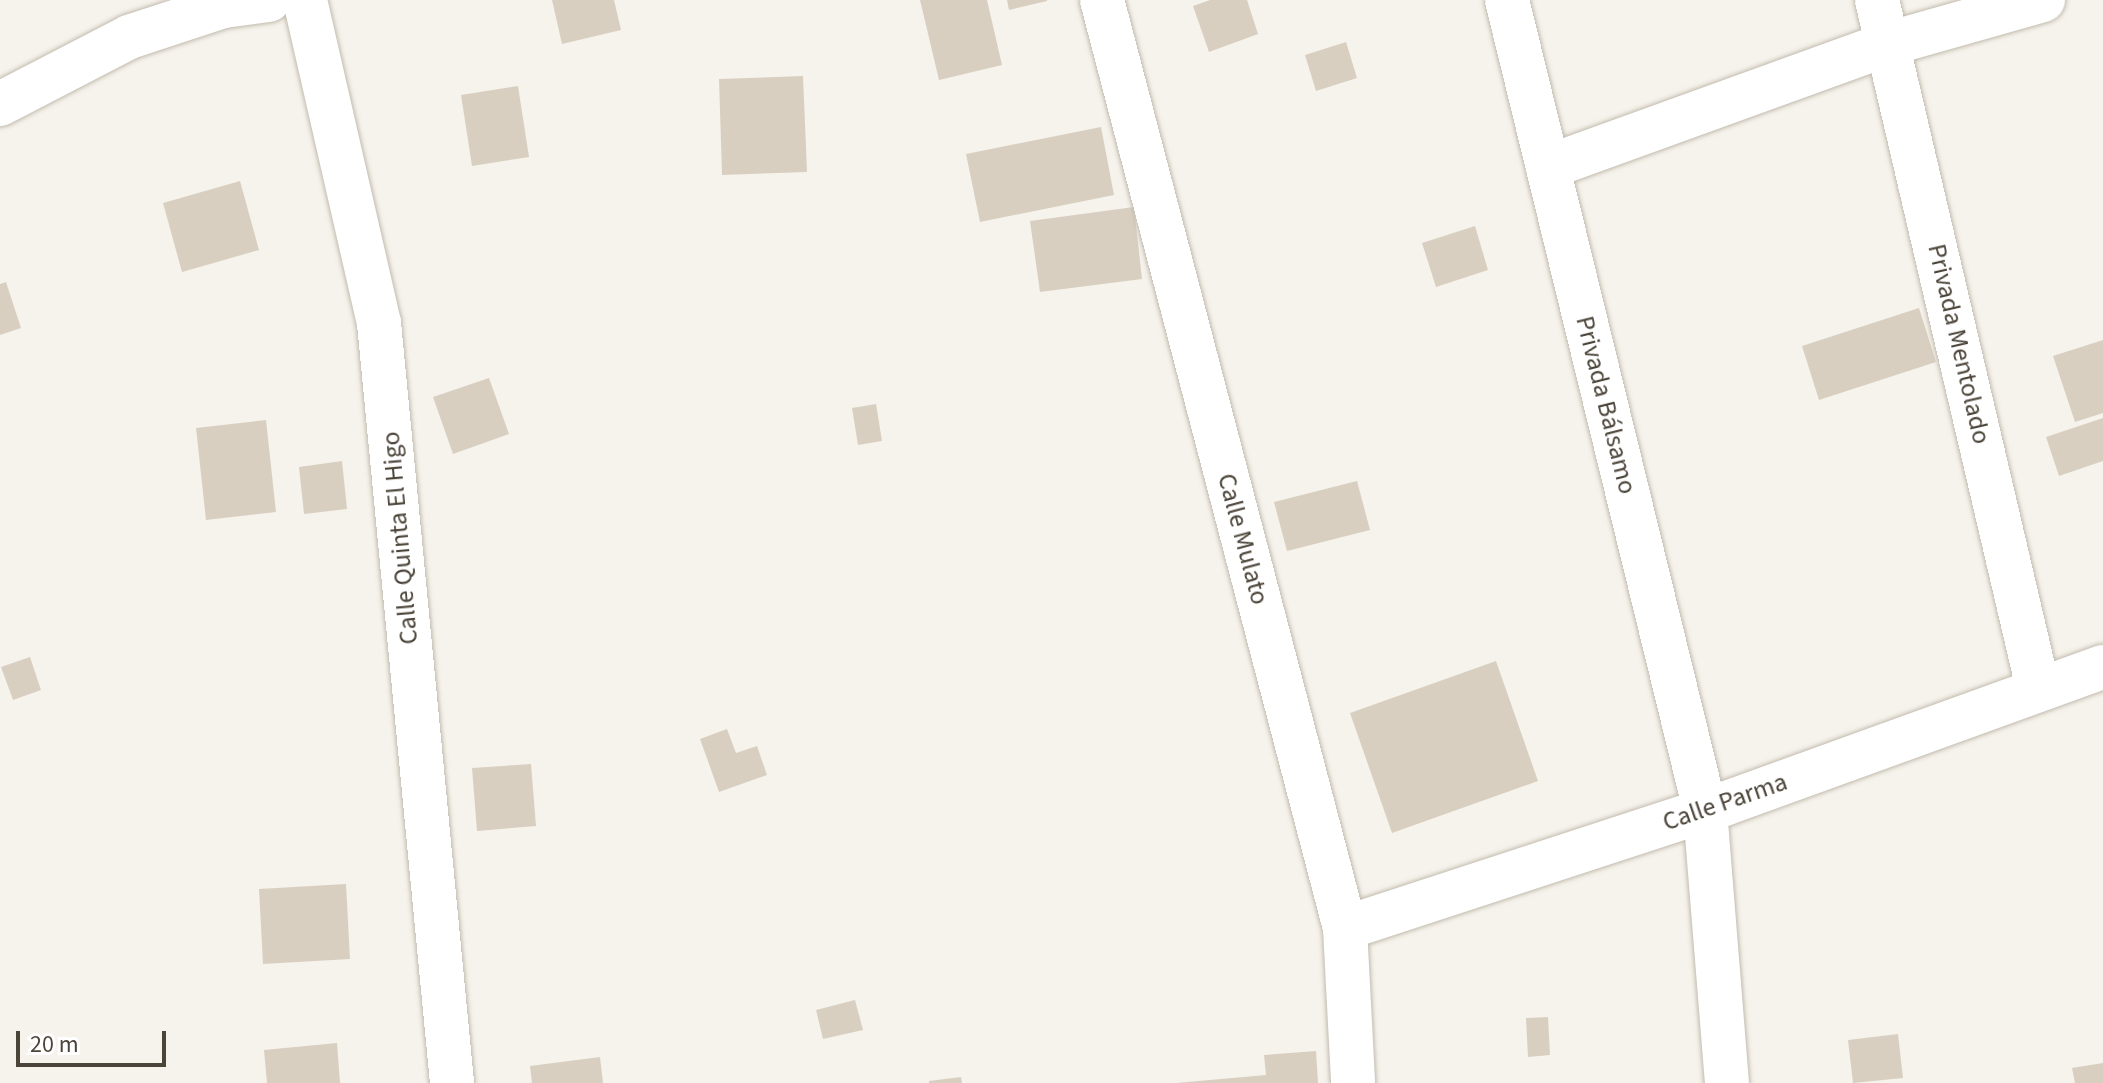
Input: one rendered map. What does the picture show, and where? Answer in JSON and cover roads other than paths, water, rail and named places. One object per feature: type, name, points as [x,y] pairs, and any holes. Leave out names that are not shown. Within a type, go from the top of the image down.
[{"type":"street","points":[[0,104],[129,37],[223,3],[269,0]]},
{"type":"street","name":"Calle Quinta El Higo","points":[[305,0],[379,323],[452,1083]]},
{"type":"street","name":"Calle Mulato","points":[[1102,0],[1345,928],[1353,1083]]},
{"type":"street","name":"Privada Bálsamo","points":[[1507,0],[1705,810],[1727,1083]]},
{"type":"street","name":"Privada Mentolado","points":[[1877,0],[1891,43],[2038,688]]},
{"type":"street","points":[[1548,167],[1891,43],[2043,0]]},
{"type":"street","name":"Calle Parma","points":[[1345,928],[1705,810],[2103,667]]}]
